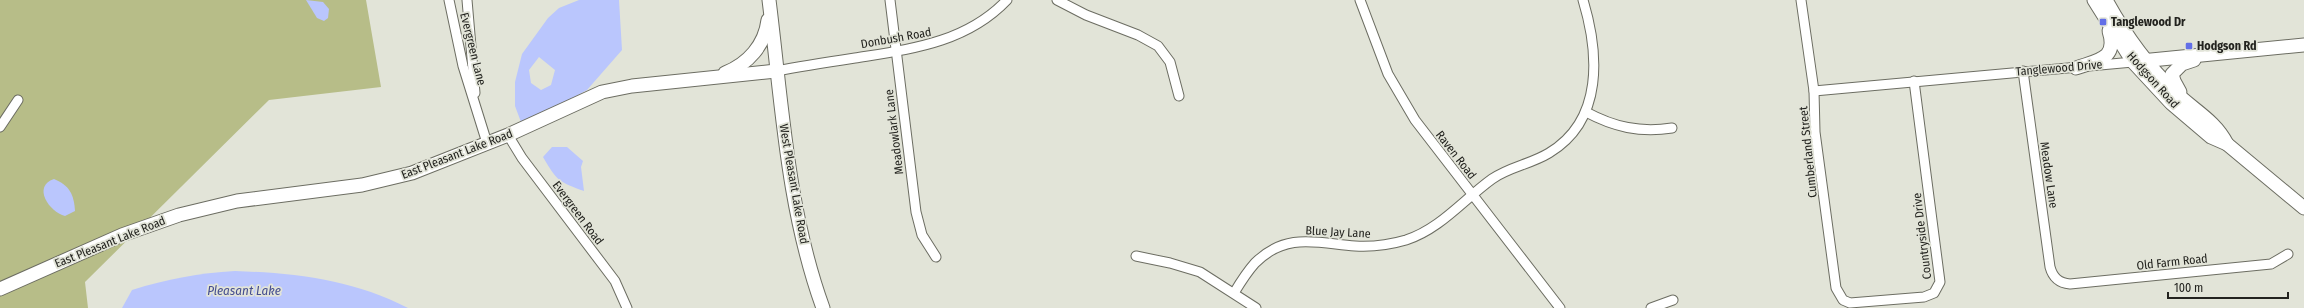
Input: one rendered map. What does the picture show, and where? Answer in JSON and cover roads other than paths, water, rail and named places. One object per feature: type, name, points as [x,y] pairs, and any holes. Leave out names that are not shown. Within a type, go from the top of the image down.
[{"type":"street","name":"Evergreen Lane","points":[[450,0],[463,66],[487,143]]},
{"type":"street","name":"Evergreen Lane","points":[[467,0],[472,45],[475,104]]},
{"type":"street","name":"Meadowlark Lane","points":[[890,0],[916,212],[922,234],[936,257]]},
{"type":"street","name":"Donbush Road","points":[[825,63],[923,47],[957,35],[988,17],[1007,0]]},
{"type":"street","points":[[1057,0],[1086,16],[1144,38],[1158,46],[1170,62],[1179,96]]},
{"type":"street","name":"Raven Road","points":[[1360,0],[1378,50],[1401,97],[1430,141],[1560,308]]},
{"type":"street","name":"Blue Jay Lane","points":[[1234,292],[1254,264],[1263,256],[1283,245],[1305,240],[1372,246],[1406,240],[1435,226],[1472,195],[1500,175],[1539,158],[1561,144],[1575,129],[1586,112],[1592,97],[1595,70],[1583,0]]},
{"type":"street","name":"Cumberland Street","points":[[1801,0],[1814,91],[1815,132],[1836,288],[1843,300]]},
{"type":"street","name":"Hodgson Road","points":[[2094,0],[2133,62],[2171,103],[2211,137],[2227,144],[2304,208]]},
{"type":"street","name":"Hodgson Road","points":[[2106,0],[2116,18],[2147,61],[2174,91],[2220,130],[2227,144]]},
{"type":"street","points":[[713,77],[734,69],[753,54],[766,32],[769,4]]},
{"type":"street","name":"West Pleasant Lake Road","points":[[769,4],[776,71],[796,209],[815,285],[823,308]]},
{"type":"street","points":[[2076,68],[2102,59],[2109,53],[2112,41],[2105,19]]},
{"type":"street","name":"Tanglewood Drive","points":[[1814,91],[2023,71],[2076,68],[2304,45]]},
{"type":"street","points":[[2189,104],[2176,86],[2172,74],[2182,64],[2211,55]]},
{"type":"street","name":"East Pleasant Lake Road","points":[[0,289],[122,235],[178,215],[237,201],[388,180],[435,165],[602,92],[632,86],[776,71],[825,63]]},
{"type":"street","name":"Meadow Lane","points":[[2023,71],[2050,267],[2057,280]]},
{"type":"street","name":"Countryside Drive","points":[[1843,300],[1856,304],[1924,297],[1934,293],[1940,282],[1914,81]]},
{"type":"street","points":[[0,127],[18,100]]},
{"type":"street","points":[[1586,112],[1603,121],[1630,129],[1651,130],[1672,128]]},
{"type":"street","name":"Evergreen Road","points":[[508,134],[531,170],[615,281],[627,308]]},
{"type":"street","name":"Old Farm Road","points":[[2057,280],[2070,284],[2271,264],[2288,254]]},
{"type":"street","points":[[1136,256],[1185,267],[1215,280],[1256,308]]},
{"type":"street","points":[[1651,308],[1673,300]]},
{"type":"water","points":[[306,0],[323,2],[329,9],[328,18],[324,21],[317,18]]},
{"type":"water","points":[[579,0],[619,0],[622,50],[587,90],[542,115],[521,122],[515,106],[515,82],[522,54],[548,18],[559,8]],"holes":[[[539,57],[555,70],[551,85],[541,90],[531,83],[529,70]]]},
{"type":"water","points":[[552,147],[567,147],[583,161],[581,167],[584,191],[559,180],[552,171],[543,157]]},
{"type":"water","points":[[54,179],[67,187],[72,195],[75,211],[65,216],[53,210],[45,199],[44,187],[48,182]]},
{"type":"water","name":"Pleasant Lake","points":[[235,271],[302,276],[324,280],[387,298],[408,308],[122,308],[132,290],[183,277]]},
{"type":"place","name":"Tanglewood Dr","points":[[2103,22]]},
{"type":"place","name":"Hodgson Rd","points":[[2189,46]]}]
